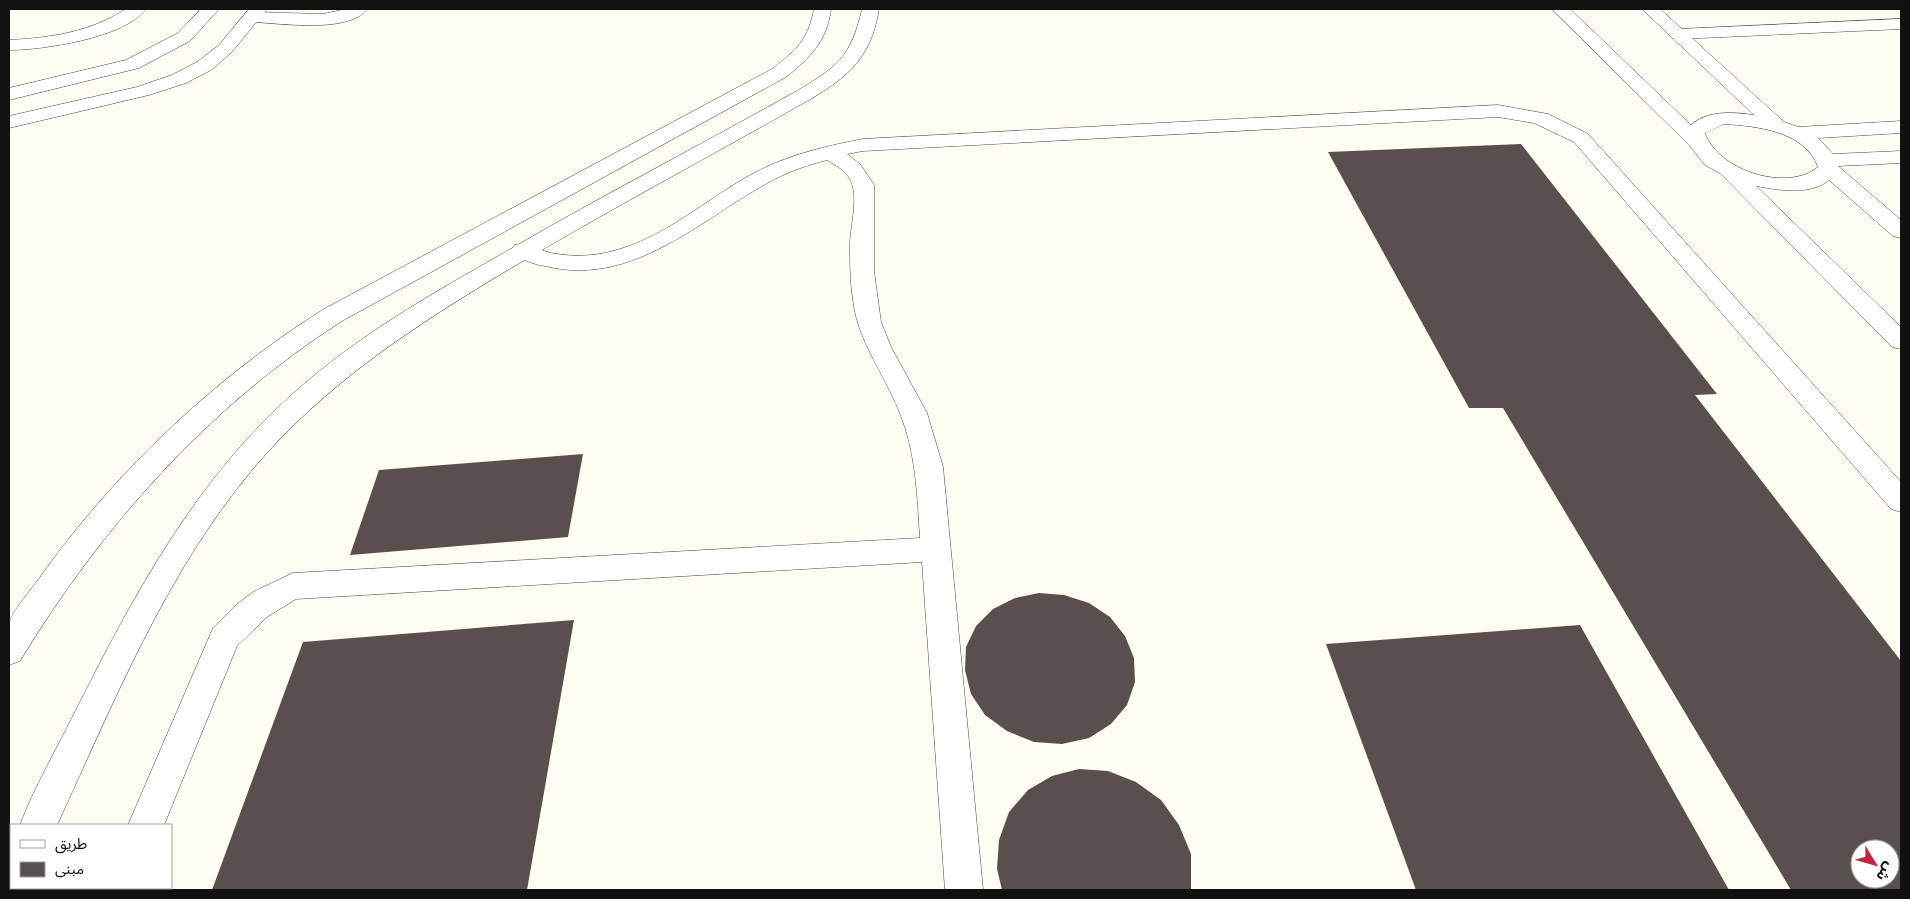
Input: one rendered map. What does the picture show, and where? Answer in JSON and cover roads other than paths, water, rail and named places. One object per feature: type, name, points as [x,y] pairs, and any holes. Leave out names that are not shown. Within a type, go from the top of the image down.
[{"type":"street","points":[[9,45],[88,34],[117,23],[137,9]]},
{"type":"street","points":[[9,94],[132,64],[184,37],[210,9]]},
{"type":"street","points":[[9,122],[142,91],[180,79],[204,66],[225,49],[255,13],[331,19],[345,16],[358,9]]},
{"type":"street","points":[[9,651],[67,563],[146,474],[234,388],[269,358],[333,314],[492,230],[779,73],[801,56],[816,39],[822,21],[822,9]]},
{"type":"street","points":[[38,824],[141,619],[193,527],[236,470],[280,421],[341,367],[392,331],[523,250],[786,105],[831,77],[851,61],[865,41],[870,9]]},
{"type":"street","points":[[1560,9],[1695,140],[1710,159],[1724,168],[1901,341]]},
{"type":"street","points":[[1650,9],[1786,129],[1821,150],[1828,165],[1901,231]]},
{"type":"street","points":[[1678,34],[1901,24]]},
{"type":"street","points":[[492,230],[523,250],[548,260],[580,264],[615,259],[647,249],[764,176],[794,162],[828,152],[863,145],[899,141],[1498,111],[1521,113],[1544,118],[1565,127],[1581,138],[1901,501]]},
{"type":"street","points":[[1695,140],[1695,132],[1700,126],[1710,121],[1724,118],[1759,121],[1786,129],[1901,126]]},
{"type":"street","points":[[828,152],[853,168],[865,187],[867,197],[862,233],[862,272],[866,310],[878,350],[909,404],[921,434],[929,467],[964,890]]},
{"type":"street","points":[[1828,165],[1901,157]]},
{"type":"street","points":[[1724,168],[1762,181],[1799,185],[1824,176],[1828,165]]},
{"type":"street","points":[[146,824],[224,638],[237,622],[254,607],[273,594],[293,586],[937,549]]}]
